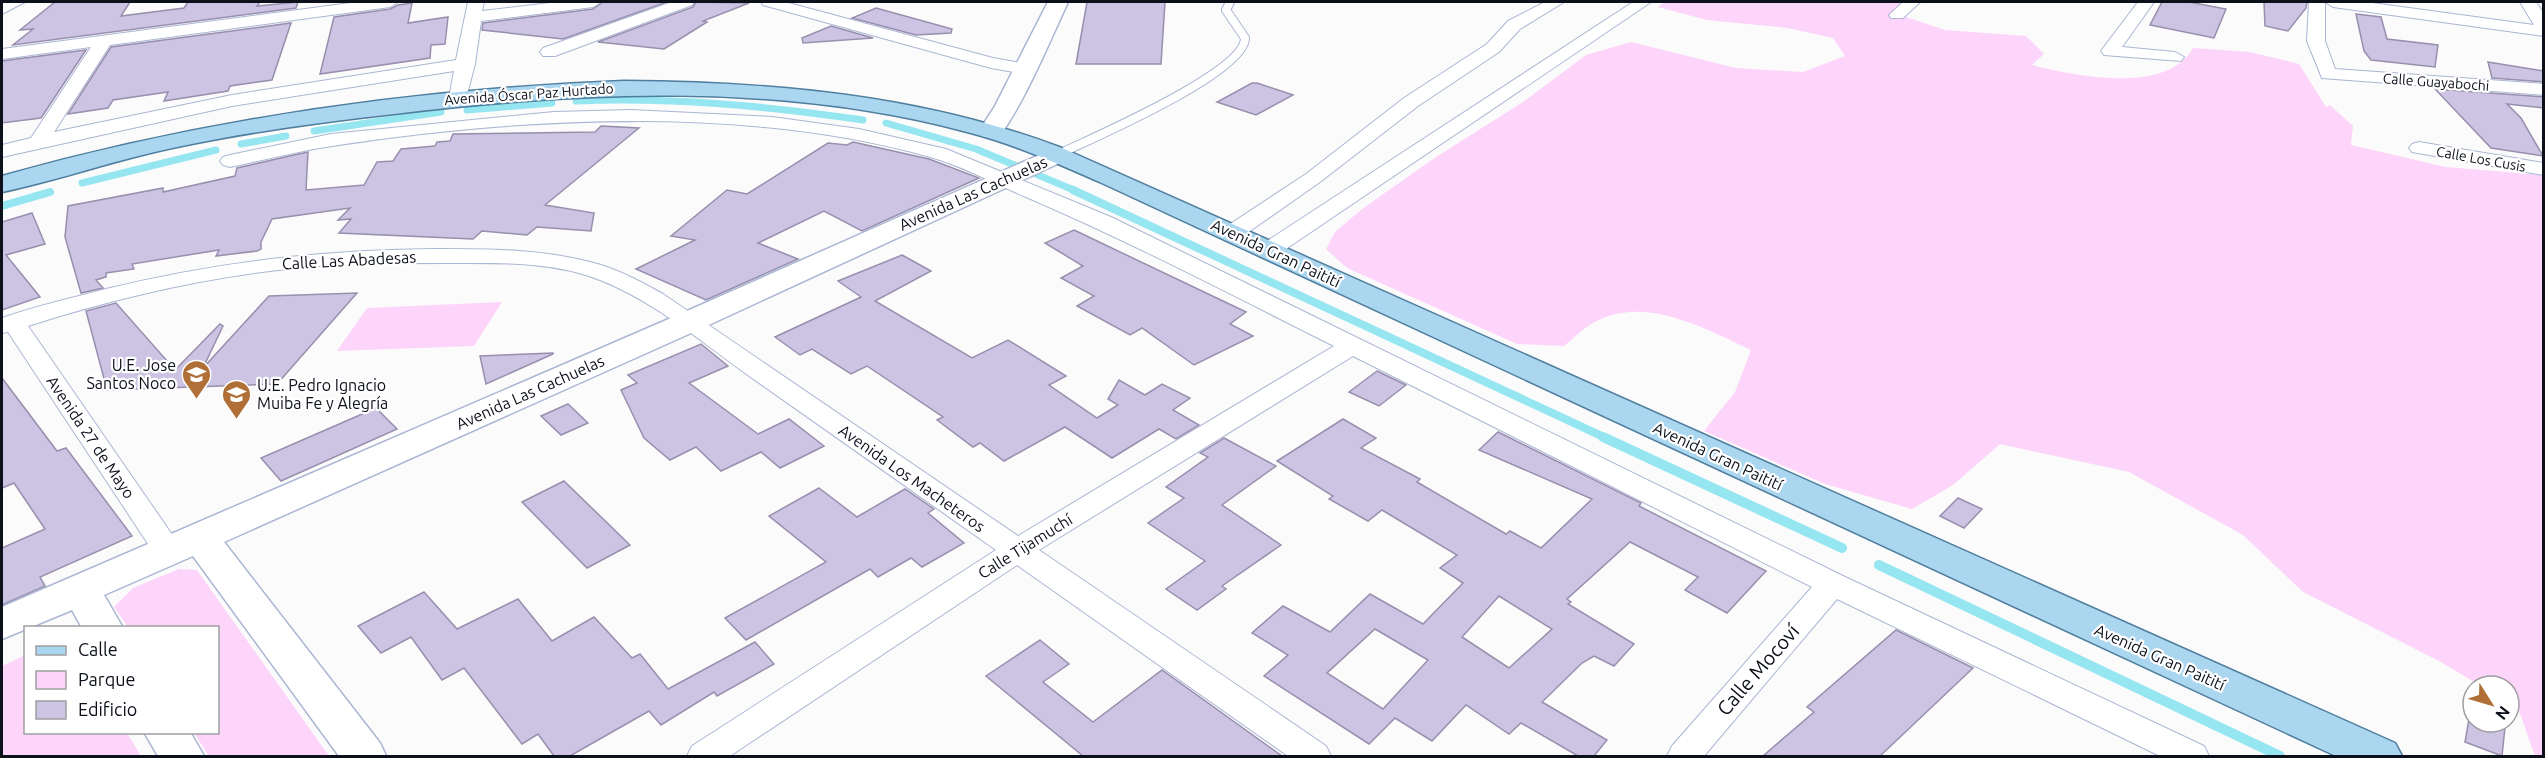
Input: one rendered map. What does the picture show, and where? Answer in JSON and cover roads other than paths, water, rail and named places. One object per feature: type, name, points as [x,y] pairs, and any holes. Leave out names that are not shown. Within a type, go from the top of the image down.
[{"type":"main road","name":"Avenida Óscar Paz Hurtado","points":[[2,184],[175,140],[458,98],[629,87],[729,88],[835,100],[918,113],[991,131],[1028,168]]},
{"type":"main road","name":"Avenida Gran Paitití","points":[[1028,168],[1232,233],[2379,756]]},
{"type":"street","points":[[2,4],[16,2]]},
{"type":"street","points":[[2,9],[16,2]]},
{"type":"street","points":[[2,54],[390,2]]},
{"type":"street","points":[[458,98],[466,64],[474,9],[593,2]]},
{"type":"street","points":[[549,52],[686,2]]},
{"type":"street","points":[[769,2],[991,63],[1025,69]]},
{"type":"street","points":[[991,131],[1058,2]]},
{"type":"street","points":[[1232,233],[1312,178],[1411,102],[1493,48],[1514,25],[1556,2]]},
{"type":"street","points":[[1269,250],[1643,2]]},
{"type":"street","points":[[1897,15],[1912,2]]},
{"type":"street","points":[[2146,2],[2110,51],[2175,57]]},
{"type":"street","name":"Calle Guayabochi","points":[[2317,2],[2316,41],[2328,74],[2544,90]]},
{"type":"street","points":[[2333,2],[2544,29]]},
{"type":"street","points":[[2528,2],[2544,29]]},
{"type":"street","points":[[39,141],[104,40]]},
{"type":"street","points":[[2,151],[172,111],[267,93],[466,64]]},
{"type":"street","points":[[230,161],[331,140],[448,127],[554,118],[693,117],[772,123],[859,135],[939,153],[1028,168],[1103,222],[1832,584],[2192,756]]},
{"type":"street","name":"Calle Los Cusis","points":[[2419,148],[2544,169]]},
{"type":"street","name":"Avenida Las Cachuelas","points":[[2,624],[689,321],[1028,168]]},
{"type":"street","name":"Calle Las Abadesas","points":[[8,324],[194,276],[278,263],[358,257],[442,256],[536,260],[592,270],[632,284],[689,321]]},
{"type":"street","name":"Avenida Los Macheteros","points":[[689,321],[1314,756]]},
{"type":"street","name":"Avenida 27 de Mayo","points":[[8,324],[184,545],[364,756]]},
{"type":"street","name":"Calle Tijamuchí","points":[[704,756],[1016,550],[1352,346]]},
{"type":"street","name":"Calle Mocoví","points":[[1684,756],[1832,584]]},
{"type":"street","points":[[80,589],[102,626]]},
{"type":"street","points":[[167,734],[181,756]]},
{"type":"lane","points":[[1028,168],[1211,78],[1238,56],[1245,42],[1244,35],[1226,10],[1230,2]]},
{"type":"waterway","points":[[576,101],[648,100],[720,104],[863,120]]},
{"type":"waterway","points":[[467,110],[552,103]]},
{"type":"waterway","points":[[314,131],[441,112]]},
{"type":"waterway","points":[[886,123],[976,149],[1076,191]]},
{"type":"waterway","points":[[241,144],[286,136]]},
{"type":"waterway","points":[[82,183],[216,150]]},
{"type":"waterway","points":[[1073,190],[1606,438]]},
{"type":"waterway","points":[[2,206],[50,192]]},
{"type":"waterway","points":[[1603,437],[1842,548]]},
{"type":"waterway","points":[[1879,565],[2280,756]]},
{"type":"place","name":"U.E. Jose Santos Noco","points":[[197,400]]},
{"type":"place","name":"U.E. Pedro Ignacio Muiba Fe y Alegría","points":[[236,420]]}]
